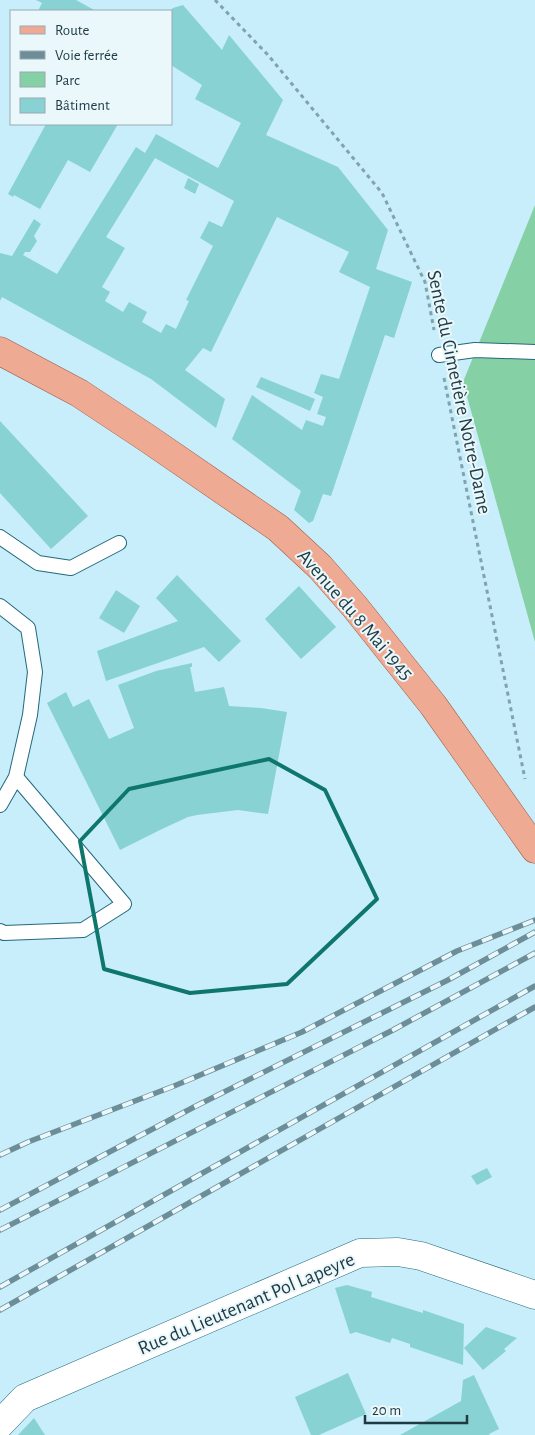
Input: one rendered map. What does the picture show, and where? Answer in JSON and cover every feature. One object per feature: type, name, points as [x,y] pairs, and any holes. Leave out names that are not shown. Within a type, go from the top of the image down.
[{"type":"main road","name":"Avenue du 8 Mai 1945","points":[[0,351],[79,393],[171,454],[278,528],[320,567],[355,607],[433,705],[535,849]]},
{"type":"street","name":"Rue du Lieutenant Pol Lapeyre","points":[[0,1424],[25,1398],[360,1253],[398,1252],[421,1256],[535,1295]]},
{"type":"lane","points":[[439,356],[476,350],[535,352]]},
{"type":"lane","points":[[0,537],[38,563],[71,568],[119,543]]},
{"type":"lane","points":[[0,606],[28,628],[35,672],[30,715],[16,777],[0,804]]},
{"type":"lane","points":[[0,931],[4,933],[83,930],[124,904],[16,777]]},
{"type":"path","name":"Sente du Cimetière Notre-Dame","points":[[215,0],[268,55],[382,193],[424,282],[527,786]]},
{"type":"highlighted area","points":[[269,759],[325,790],[377,899],[287,984],[190,993],[104,969],[80,841],[129,789]]},
{"type":"green space","points":[[535,205],[535,642],[463,382]]},
{"type":"building","points":[[36,0],[76,0],[94,10],[38,10],[42,3]]},
{"type":"building","points":[[183,5],[222,50],[229,35],[283,100],[266,135],[338,167],[388,230],[376,269],[412,282],[394,338],[385,335],[331,496],[323,494],[313,521],[309,523],[294,510],[301,491],[232,439],[252,395],[302,430],[306,420],[323,426],[326,417],[317,414],[323,397],[314,393],[321,374],[339,379],[370,287],[339,272],[349,252],[277,217],[211,352],[203,348],[185,370],[225,399],[216,428],[151,379],[2,297],[0,301],[0,253],[12,256],[34,219],[41,224],[34,236],[37,241],[30,252],[25,252],[23,255],[57,274],[136,147],[145,153],[156,134],[218,168],[241,123],[195,99],[202,85],[172,66],[171,10]],"holes":[[[155,158],[234,201],[222,227],[209,221],[200,238],[213,246],[186,300],[189,301],[176,329],[166,324],[161,333],[142,322],[147,312],[129,302],[123,312],[105,301],[110,292],[102,287],[125,248],[106,237]]]},
{"type":"building","points":[[45,125],[117,125],[90,172],[68,160],[40,209],[14,195],[13,197],[8,194]]},
{"type":"building","points":[[188,178],[199,184],[195,194],[184,188]]},
{"type":"building","points":[[261,377],[315,399],[310,411],[256,387]]},
{"type":"building","points":[[0,421],[88,516],[51,549],[0,493]]},
{"type":"building","points":[[177,575],[241,641],[219,662],[204,647],[106,681],[97,651],[178,621],[156,598]]},
{"type":"building","points":[[299,586],[336,627],[301,659],[265,619]]},
{"type":"building","points":[[116,590],[140,606],[124,633],[99,618]]},
{"type":"building","points":[[192,663],[192,667],[190,667],[195,692],[224,687],[229,706],[287,712],[268,814],[238,810],[188,817],[120,850],[47,703],[66,692],[73,707],[89,699],[109,739],[134,728],[118,685],[156,671]]},
{"type":"building","points":[[487,1168],[492,1177],[477,1185],[471,1176]]},
{"type":"building","points":[[347,1285],[372,1292],[371,1297],[423,1313],[423,1310],[464,1324],[463,1365],[410,1347],[410,1344],[392,1338],[390,1343],[356,1332],[350,1334],[335,1288]]},
{"type":"building","points":[[486,1327],[517,1338],[504,1349],[506,1351],[483,1370],[464,1348]]},
{"type":"building","points":[[348,1373],[366,1414],[319,1435],[311,1435],[295,1397]]},
{"type":"building","points":[[474,1375],[499,1429],[490,1435],[400,1435],[461,1401],[463,1380]]},
{"type":"building","points":[[34,1418],[45,1435],[18,1435]]},
{"type":"railway","points":[[0,1155],[28,1142],[174,1086],[302,1032],[457,951],[535,920]]},
{"type":"railway","points":[[0,1210],[194,1107],[448,980],[535,932]]},
{"type":"railway","points":[[0,1230],[393,1030],[535,953]]},
{"type":"railway","points":[[0,1287],[535,986]]},
{"type":"railway","points":[[0,1310],[535,1007]]}]
